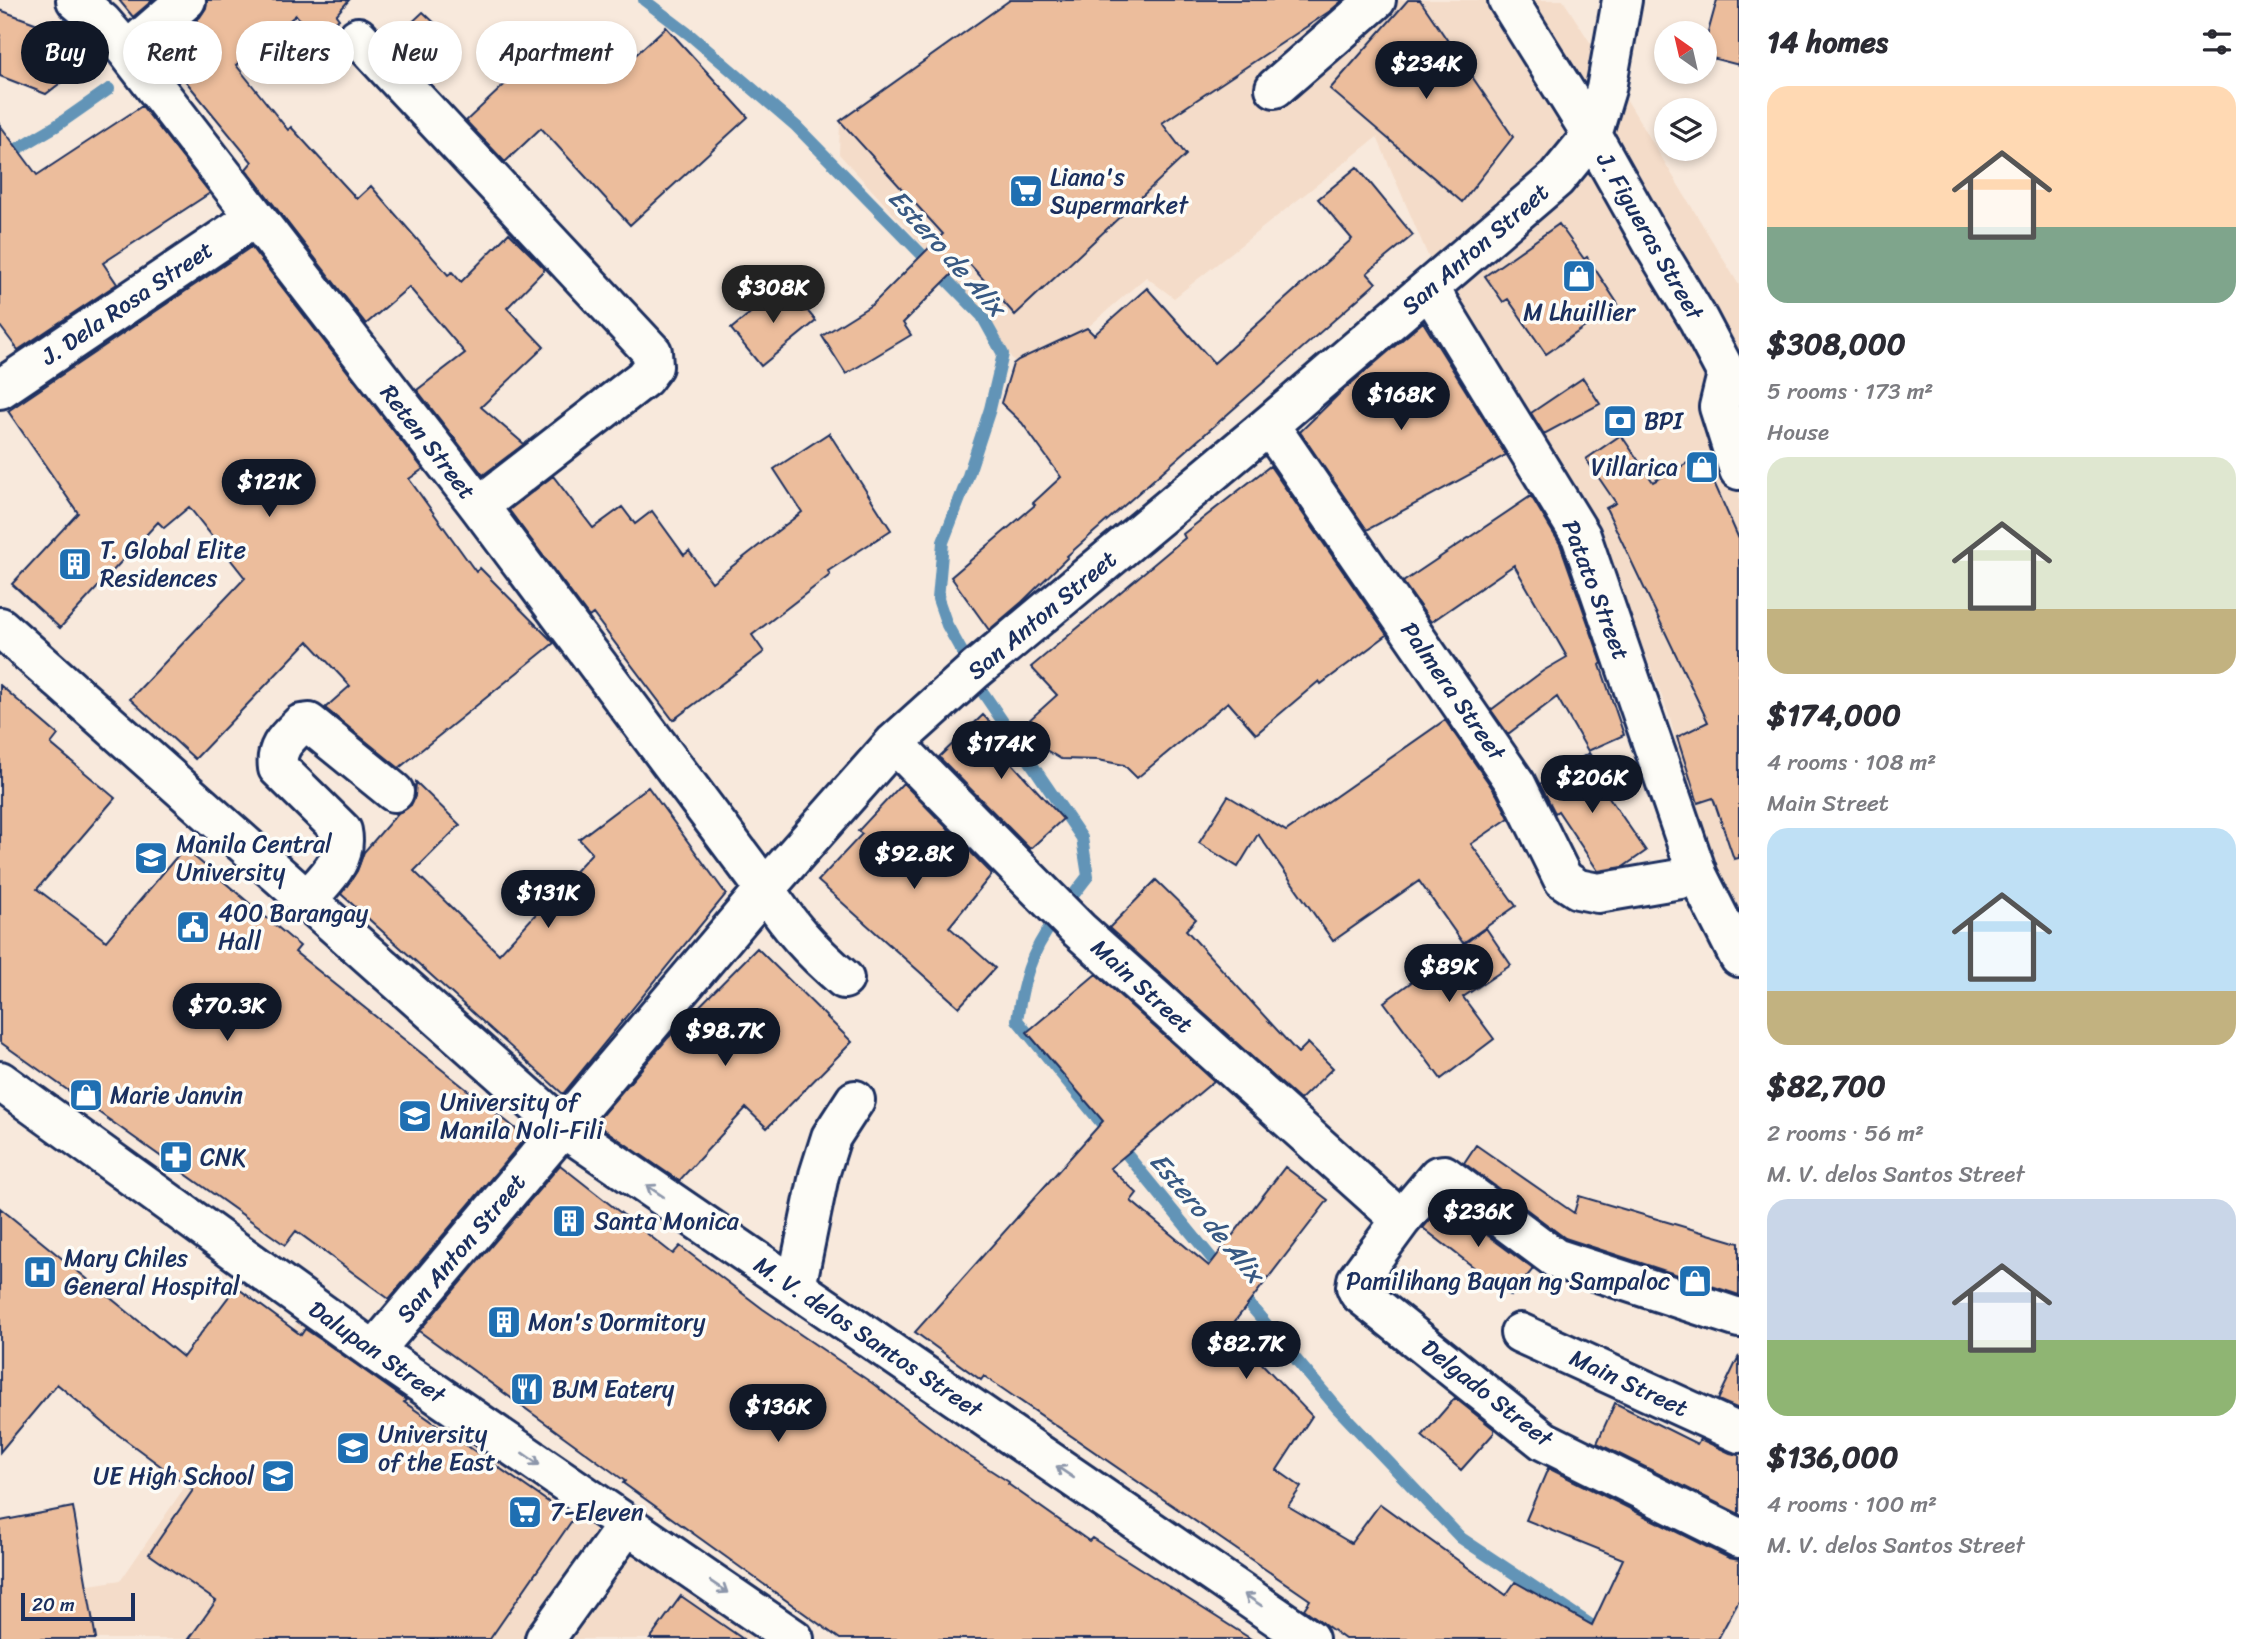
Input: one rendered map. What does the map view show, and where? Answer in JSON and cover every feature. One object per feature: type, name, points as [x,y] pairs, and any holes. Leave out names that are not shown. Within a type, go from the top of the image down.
[{"type":"street","points":[[162,21],[186,0]]},
{"type":"street","points":[[1275,88],[1376,0]]},
{"type":"street","name":"J. Figueras Street","points":[[1508,0],[1592,135],[1656,248],[1735,378],[1719,407],[1739,470]]},
{"type":"street","name":"San Anton Street","points":[[374,1351],[765,889],[894,743],[974,671],[1269,425],[1556,179],[1592,135],[1606,89],[1622,0]]},
{"type":"street","name":"Reten Street","points":[[80,1],[123,46]]},
{"type":"street","points":[[358,37],[652,352],[653,366],[644,378],[479,506]]},
{"type":"street","name":"Reten Street","points":[[152,84],[479,506],[788,922],[813,952],[844,979]]},
{"type":"street","name":"J. Dela Rosa Street","points":[[0,389],[254,218]]},
{"type":"street","name":"Patato Street","points":[[1429,288],[1581,536],[1698,876]]},
{"type":"street","name":"Palmera Street","points":[[1269,425],[1516,784],[1563,879],[1578,890],[1598,893],[1698,876]]},
{"type":"street","name":"M. V. delos Santos Street","points":[[0,627],[562,1127],[1309,1639]]},
{"type":"street","points":[[307,900],[340,862],[345,846],[342,831],[278,768],[276,754],[287,738],[301,724],[309,723],[394,792]]},
{"type":"street","name":"Main Street","points":[[894,743],[1079,930],[1401,1220]]},
{"type":"street","points":[[1698,876],[1739,957]]},
{"type":"street","name":"Dalupan Street","points":[[0,1081],[374,1351],[794,1639]]},
{"type":"street","points":[[796,1287],[819,1175],[831,1136],[855,1100]]},
{"type":"street","name":"Delgado Street","points":[[1739,1318],[1555,1258],[1444,1175],[1438,1176],[1401,1220],[1357,1280],[1356,1287],[1359,1293],[1545,1441],[1739,1538]]},
{"type":"street","name":"Main Street","points":[[1520,1333],[1739,1433]]},
{"type":"street","points":[[545,1639],[627,1525]]},
{"type":"shaded area","points":[[1010,0],[1563,0],[1654,145],[1654,161],[1664,161],[1739,285],[1739,978],[1669,715],[1598,531],[1451,299],[1428,256],[1377,137],[1174,298],[1146,277],[1087,328],[1014,361],[944,269],[839,154],[840,121]]},
{"type":"shaded area","name":"University of the East","points":[[301,1317],[778,1639],[0,1639],[0,1599],[121,1580]]},
{"type":"building","points":[[119,0],[153,0],[133,17]]},
{"type":"building","points":[[207,0],[349,0],[336,15],[339,19],[336,21],[301,21],[296,15],[289,21],[236,21],[236,84],[251,84],[288,130],[291,127],[357,199],[371,186],[448,275],[452,272],[461,282],[509,233],[545,269],[507,308],[544,347],[481,407],[524,444],[483,475],[417,390],[465,353],[409,287],[366,324],[246,169],[252,162],[188,84],[222,84],[222,21],[195,21],[206,8]]},
{"type":"building","name":"Liana's Supermarket","points":[[1010,0],[1343,0],[1162,123],[1186,155],[1015,315],[966,260],[903,323],[911,335],[846,374],[822,336],[873,304],[943,234],[840,121]]},
{"type":"building","points":[[1408,0],[1420,0],[1513,137],[1462,202],[1330,89]]},
{"type":"building","points":[[1717,0],[1739,0],[1739,65],[1717,59],[1717,21],[1711,21]]},
{"type":"building","points":[[0,10],[29,21],[21,21],[21,84],[59,84],[46,94],[0,76]]},
{"type":"building","points":[[423,12],[433,21],[413,21]]},
{"type":"building","points":[[666,27],[748,117],[630,225],[541,128],[505,162],[466,121],[505,84],[637,84],[637,54]]},
{"type":"building","points":[[142,106],[210,193],[103,263],[117,284],[18,350],[0,326],[0,125],[37,175]]},
{"type":"building","points":[[1357,167],[1413,235],[1367,273],[1376,283],[1067,556],[1022,602],[989,630],[951,577],[1035,505],[1033,503],[1061,477],[1022,423],[1001,403],[1013,364],[1087,328],[1094,335],[1147,288],[1214,363],[1352,239],[1318,199]]},
{"type":"building","points":[[1559,224],[1584,259],[1587,257],[1618,304],[1546,354],[1508,299],[1503,302],[1485,276]]},
{"type":"building","points":[[251,247],[423,469],[409,479],[476,572],[480,568],[554,643],[399,768],[325,708],[350,686],[308,641],[195,759],[130,699],[245,578],[189,507],[164,528],[158,522],[60,628],[12,584],[78,513],[8,411]]},
{"type":"building","points":[[785,284],[816,321],[761,366],[731,329]]},
{"type":"building","points":[[1423,322],[1506,455],[1367,530],[1300,432],[1341,392]]},
{"type":"building","points":[[1583,378],[1600,404],[1544,434],[1531,413]]},
{"type":"building","points":[[829,433],[891,530],[828,571],[830,575],[752,635],[764,652],[673,720],[593,614],[589,617],[509,510],[553,476],[593,528],[622,507],[635,524],[652,511],[684,555],[689,551],[712,582],[802,512],[774,469]]},
{"type":"building","points":[[1621,435],[1653,482],[1702,455],[1739,539],[1739,858],[1734,859],[1713,798],[1698,803],[1677,737],[1708,722],[1606,508],[1616,503],[1586,459]]},
{"type":"building","points":[[1270,466],[1387,635],[1321,684],[1319,681],[1256,734],[1228,702],[1137,778],[1124,765],[1098,760],[1061,759],[1016,732],[1057,695],[1031,667],[1185,538],[1183,534]]},
{"type":"building","points":[[1531,496],[1560,544],[1624,735],[1588,751],[1557,697],[1508,734],[1491,710],[1543,671],[1567,657],[1514,565],[1431,622],[1403,582]]},
{"type":"building","points":[[0,685],[58,735],[51,744],[115,798],[37,889],[106,941],[184,848],[300,946],[295,952],[526,1137],[389,1299],[296,1231],[285,1245],[0,1042]]},
{"type":"building","points":[[983,715],[1027,760],[1009,760],[1063,819],[1030,849],[939,757]]},
{"type":"building","points":[[1445,720],[1497,795],[1509,818],[1471,844],[1516,906],[1463,943],[1419,881],[1333,941],[1258,834],[1238,867],[1199,843],[1228,796],[1286,831]]},
{"type":"building","points":[[1589,753],[1606,780],[1600,784],[1646,851],[1623,867],[1598,871],[1558,811],[1555,813],[1540,784]]},
{"type":"building","points":[[416,782],[460,825],[414,871],[499,954],[592,853],[579,839],[648,787],[726,894],[563,1094],[341,894],[357,871],[364,852],[398,813],[411,805]]},
{"type":"building","points":[[903,783],[992,874],[949,927],[995,968],[959,1007],[818,881],[862,834],[858,831]]},
{"type":"building","points":[[1156,880],[1196,919],[1186,930],[1298,1053],[1308,1043],[1333,1068],[1300,1100],[1109,928]]},
{"type":"building","points":[[1486,928],[1511,965],[1463,997],[1494,1039],[1441,1079],[1384,1002]]},
{"type":"building","points":[[757,948],[852,1042],[767,1128],[746,1108],[679,1181],[595,1123],[667,1039]]},
{"type":"building","points":[[1096,974],[1214,1081],[1110,1168],[1137,1193],[1131,1201],[1209,1266],[1285,1167],[1328,1200],[1229,1329],[1312,1416],[1277,1470],[1301,1487],[1288,1506],[1351,1543],[1380,1504],[1506,1595],[1515,1582],[1592,1625],[1623,1559],[1526,1520],[1548,1468],[1729,1558],[1739,1560],[1739,1600],[1718,1639],[1345,1639],[1304,1609],[1310,1600],[984,1376],[981,1380],[915,1332],[1103,1121],[1027,1032]]},
{"type":"building","name":"Pamilihang Bayan ng Sampaloc","points":[[1476,1145],[1574,1213],[1579,1196],[1739,1243],[1739,1295],[1565,1238],[1464,1163]]},
{"type":"building","points":[[560,1165],[673,1254],[680,1246],[763,1309],[872,1383],[964,1453],[1009,1482],[1008,1484],[1089,1541],[1092,1538],[1251,1639],[840,1639],[623,1483],[625,1481],[419,1331]]},
{"type":"building","points":[[1444,1203],[1533,1269],[1511,1296],[1423,1228]]},
{"type":"building","name":"University of the East","points":[[0,1208],[183,1357],[236,1287],[301,1335],[305,1329],[323,1341],[406,1400],[404,1402],[573,1519],[490,1639],[189,1639],[216,1601],[149,1554],[193,1490],[112,1430],[57,1384],[0,1452]]},
{"type":"building","points":[[1739,1356],[1739,1409],[1718,1400]]},
{"type":"building","points":[[1455,1398],[1494,1429],[1494,1433],[1461,1470],[1422,1436]]},
{"type":"building","points":[[1615,1403],[1697,1444],[1700,1439],[1739,1455],[1739,1514],[1597,1443]]},
{"type":"building","points":[[73,1507],[96,1639],[0,1639],[0,1521]]},
{"type":"building","points":[[681,1596],[743,1639],[650,1639]]},
{"type":"waterway","name":"Estero de Alix","points":[[644,0],[690,35],[796,126],[982,316],[1003,354],[990,409],[943,542],[938,599],[947,625],[966,659]]},
{"type":"waterway","name":"Estero de Alix","points":[[0,159],[56,126],[109,89]]},
{"type":"waterway","name":"Estero de Alix","points":[[984,694],[1082,838],[1088,876],[1068,902]]},
{"type":"waterway","name":"Estero de Alix","points":[[1054,921],[1029,968],[1017,1020],[1223,1272]]},
{"type":"waterway","name":"Estero de Alix","points":[[1239,1292],[1338,1409],[1461,1538],[1612,1639]]},
{"type":"place","name":"Liana's Supermarket","points":[[1026,191]]},
{"type":"place","name":"M Lhuillier","points":[[1579,276]]},
{"type":"place","name":"BPI","points":[[1620,421]]},
{"type":"place","name":"Villarica","points":[[1702,467]]},
{"type":"place","name":"T. Global Elite Residences","points":[[75,564]]},
{"type":"place","name":"Manila Central University","points":[[151,858]]},
{"type":"place","name":"400 Barangay Hall","points":[[193,927]]},
{"type":"place","name":"Marie Janvin","points":[[86,1095]]},
{"type":"place","name":"University of Manila Noli-Fili","points":[[415,1116]]},
{"type":"place","name":"CNK","points":[[176,1157]]},
{"type":"place","name":"Santa Monica","points":[[569,1221]]},
{"type":"place","name":"Mary Chiles General Hospital","points":[[40,1272]]},
{"type":"place","name":"Pamilihang Bayan ng Sampaloc","points":[[1695,1281]]},
{"type":"place","name":"Mon's Dormitory","points":[[504,1322]]},
{"type":"place","name":"BJM Eatery","points":[[527,1389]]},
{"type":"place","name":"University of the East","points":[[353,1448]]},
{"type":"place","name":"UE High School","points":[[278,1476]]},
{"type":"place","name":"7-Eleven","points":[[525,1512]]}]
